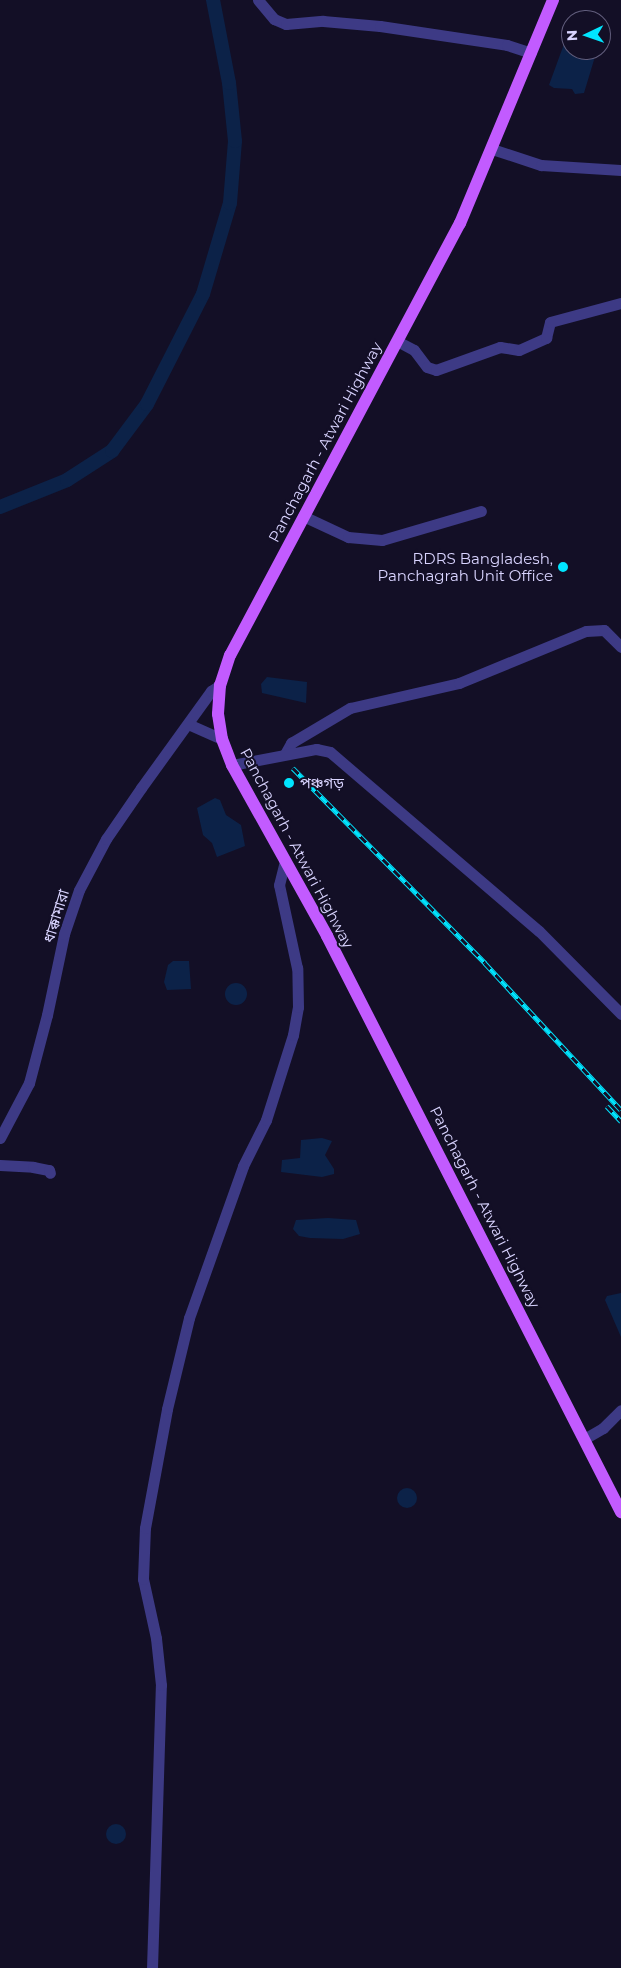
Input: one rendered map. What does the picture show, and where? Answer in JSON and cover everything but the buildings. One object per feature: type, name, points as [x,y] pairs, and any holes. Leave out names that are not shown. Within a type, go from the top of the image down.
[{"type":"main road","name":"Panchagarh - Atwari Highway","points":[[553,0],[460,223],[239,638],[220,685],[218,714],[222,739],[232,765],[430,1133],[621,1512]]},
{"type":"street","points":[[258,0],[274,19],[286,24],[323,20],[380,26],[507,45],[531,53]]},
{"type":"street","points":[[492,150],[541,165],[621,170]]},
{"type":"street","points":[[397,341],[414,350],[427,367],[436,370],[500,347],[519,350],[546,338],[550,322],[621,303]]},
{"type":"street","points":[[303,516],[348,537],[382,540],[481,511]]},
{"type":"street","points":[[285,754],[290,743],[350,708],[459,683],[586,631],[604,630],[621,647]]},
{"type":"street","name":"ধাক্কামারা","points":[[0,1138],[29,1082],[47,1015],[64,934],[79,890],[106,839],[211,691],[220,685]]},
{"type":"street","points":[[188,724],[222,739]]},
{"type":"street","points":[[232,765],[285,754],[322,749],[337,756],[543,934],[621,1014]]},
{"type":"street","points":[[152,1968],[161,1685],[156,1638],[143,1579],[145,1528],[186,1327],[243,1166],[266,1120],[293,1035],[298,981],[279,885],[285,861]]},
{"type":"street","points":[[0,1165],[33,1167],[49,1170],[50,1173]]},
{"type":"street","points":[[584,1439],[602,1428],[621,1410]]},
{"type":"water","points":[[561,52],[561,60],[594,60],[584,93],[575,94],[572,89],[554,88],[549,85]]},
{"type":"water","points":[[267,677],[307,682],[306,703],[262,693],[261,684]]},
{"type":"water","points":[[215,798],[220,800],[226,815],[241,825],[245,846],[217,857],[212,843],[203,835],[197,808]]},
{"type":"water","points":[[173,961],[189,961],[191,989],[167,990],[164,982],[168,965]]},
{"type":"water","points":[[236,983],[244,986],[247,994],[244,1002],[236,1005],[228,1002],[225,994],[228,986]]},
{"type":"water","points":[[322,1138],[332,1141],[325,1155],[334,1169],[334,1174],[322,1177],[281,1172],[282,1160],[300,1158],[301,1140]]},
{"type":"water","points":[[328,1218],[356,1220],[360,1234],[343,1239],[310,1238],[299,1236],[293,1229],[296,1220]]},
{"type":"water","points":[[621,1293],[621,1337],[605,1300],[607,1296]]},
{"type":"water","points":[[407,1488],[414,1491],[417,1498],[414,1505],[407,1508],[400,1505],[397,1498],[400,1491]]},
{"type":"water","points":[[116,1824],[123,1827],[126,1834],[123,1841],[116,1844],[109,1841],[106,1834],[109,1827]]},
{"type":"waterway","points":[[0,507],[67,480],[112,451],[147,404],[203,294],[230,203],[235,141],[229,83],[213,0]]},
{"type":"railway","points":[[293,768],[485,963],[621,1110]]},
{"type":"railway","points":[[607,1106],[621,1121]]},
{"type":"place","name":"RDRS Bangladesh, Panchagrah Unit Office","points":[[563,567]]},
{"type":"place","name":"পঞ্চগড়","points":[[289,783]]}]
